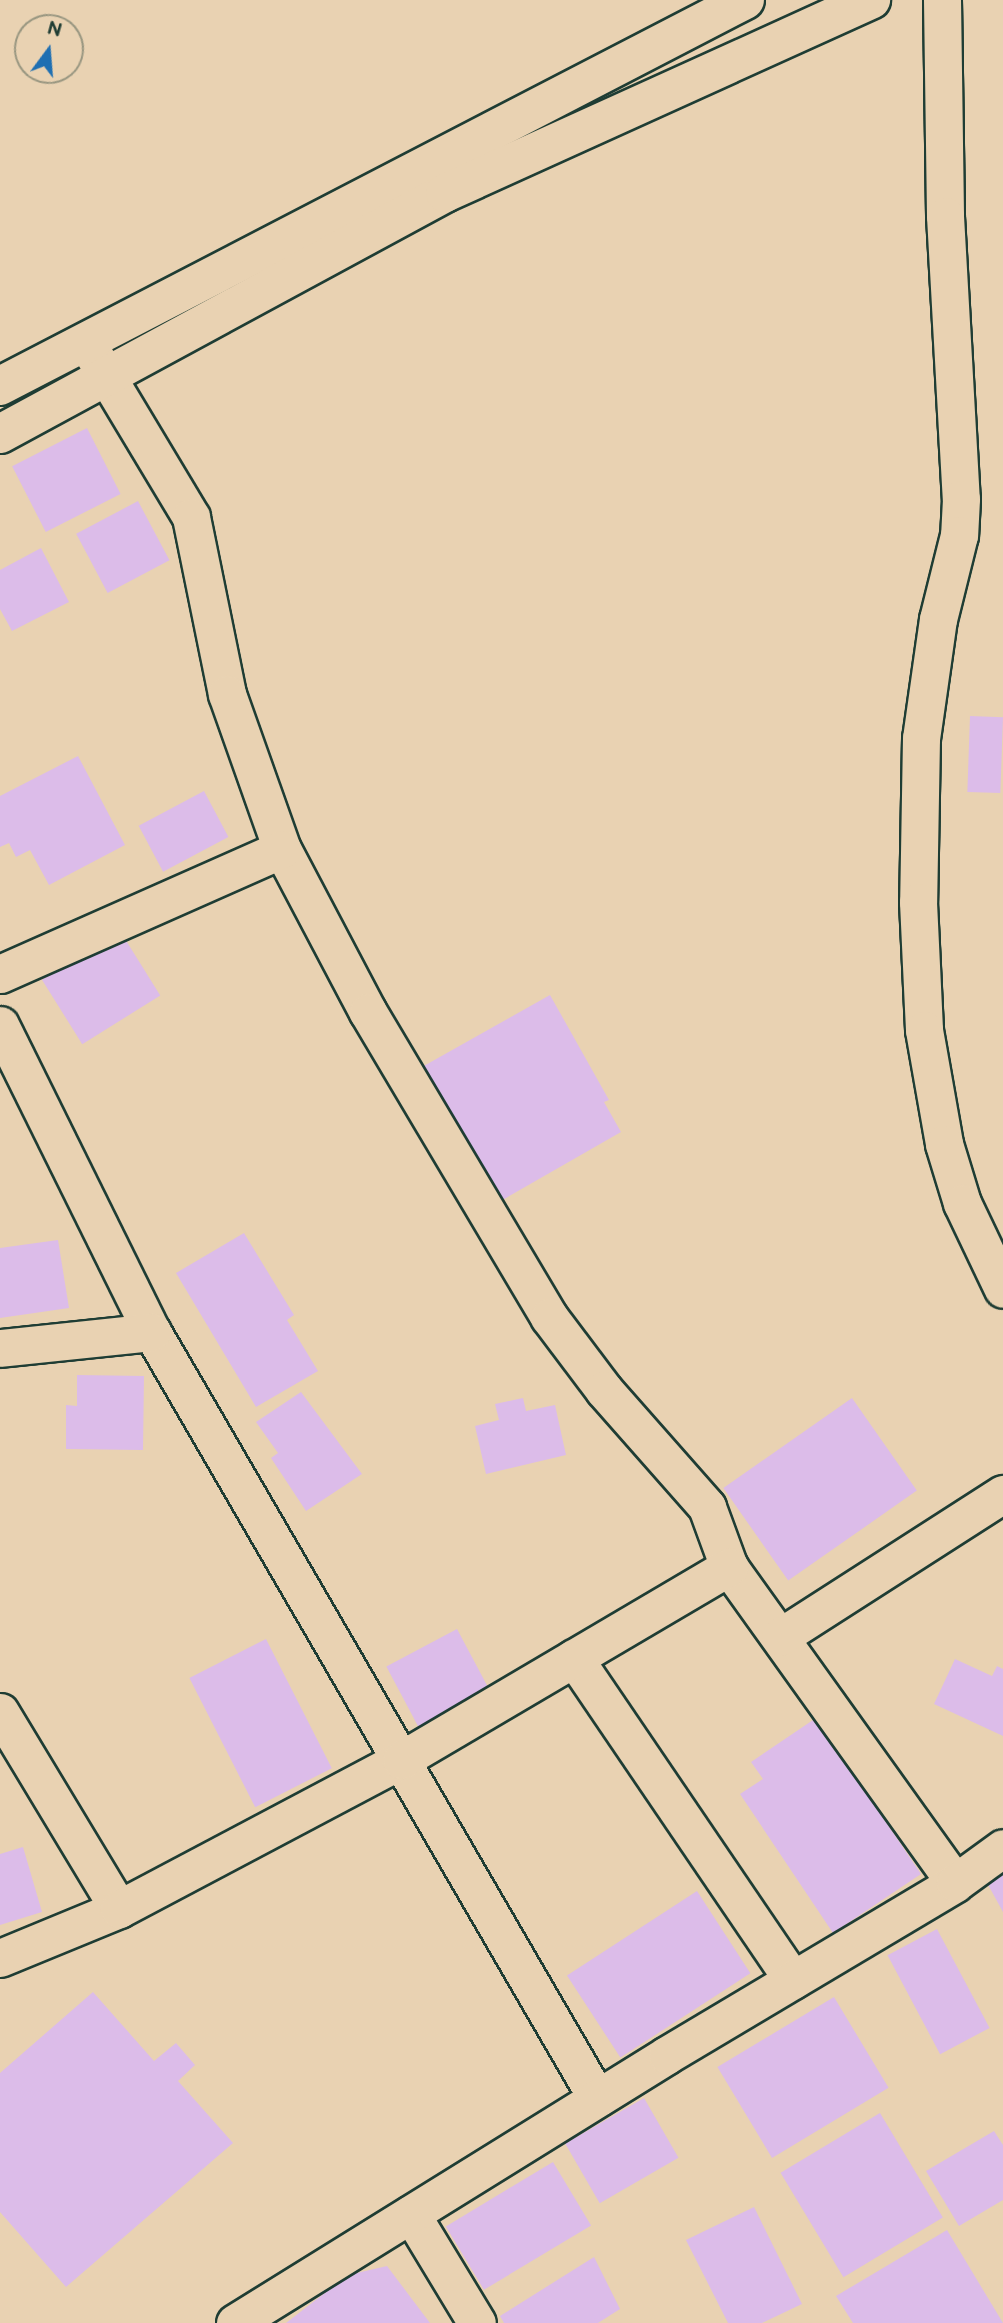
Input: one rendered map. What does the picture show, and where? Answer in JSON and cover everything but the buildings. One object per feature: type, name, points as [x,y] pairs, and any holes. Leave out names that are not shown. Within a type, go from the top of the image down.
[{"type":"street","points":[[0,386],[745,0]]},
{"type":"street","points":[[0,434],[445,193],[871,0]]},
{"type":"street","points":[[942,0],[945,216],[961,499],[959,536],[938,619],[921,738],[920,953],[924,1030],[944,1144],[962,1203],[1003,1289]]},
{"type":"street","points":[[85,342],[110,376],[191,517],[227,694],[282,849],[368,1012],[549,1317],[604,1390],[707,1507],[729,1567],[955,1883]]},
{"type":"street","points":[[0,974],[282,849]]},
{"type":"street","points":[[0,1025],[152,1332],[597,2098]]},
{"type":"street","points":[[0,1348],[152,1332]]},
{"type":"street","points":[[780,1637],[1003,1493]]},
{"type":"street","points":[[0,1958],[119,1909],[401,1759],[729,1567]]},
{"type":"street","points":[[574,1658],[793,1980]]},
{"type":"street","points":[[0,1712],[119,1909]]},
{"type":"street","points":[[235,2323],[597,2098],[955,1883],[1003,1848]]},
{"type":"street","points":[[411,2214],[477,2323]]}]
